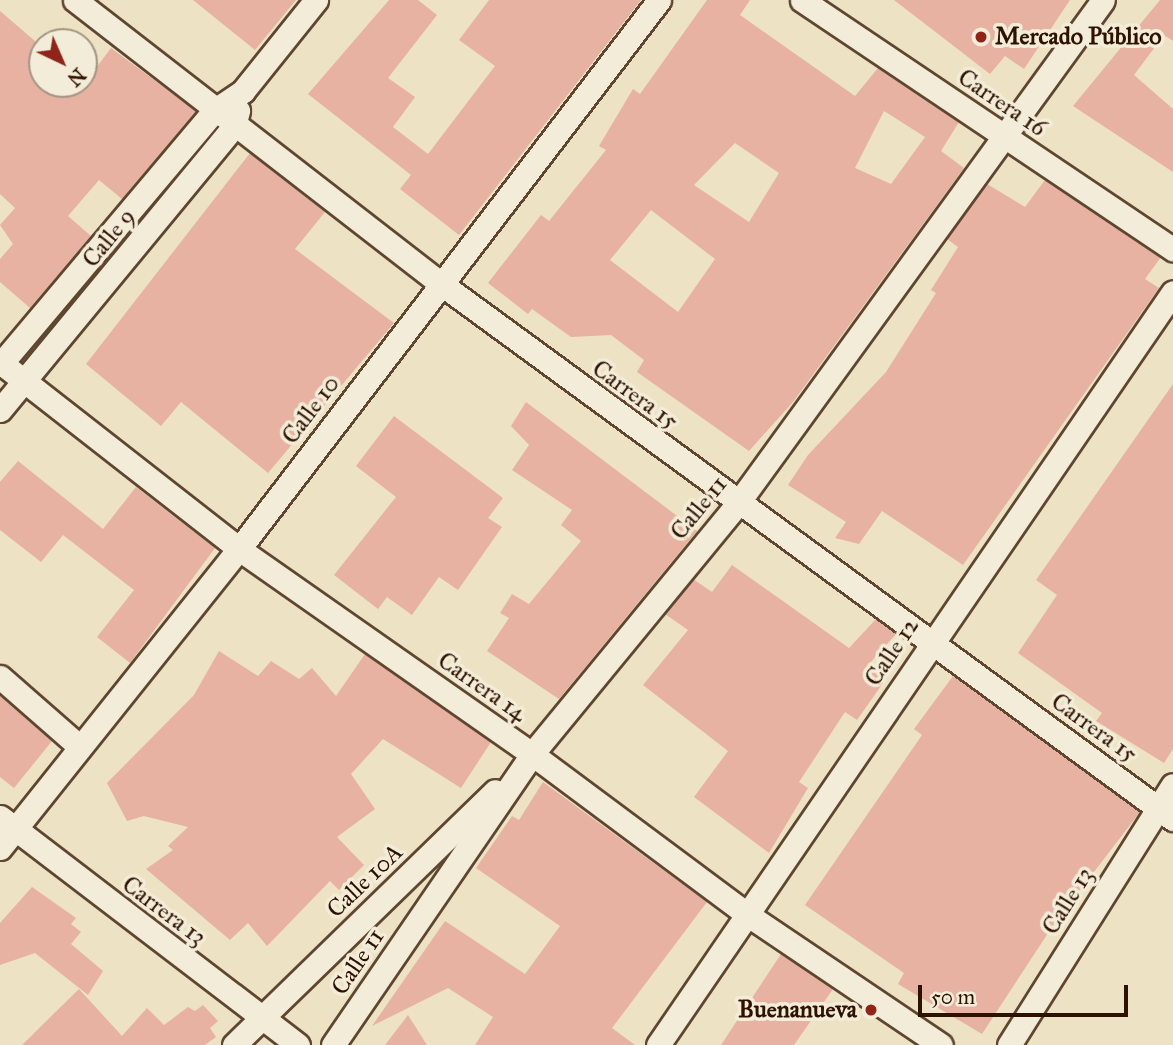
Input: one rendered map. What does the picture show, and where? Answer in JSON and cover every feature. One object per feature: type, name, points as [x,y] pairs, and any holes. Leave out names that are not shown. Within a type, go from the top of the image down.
[{"type":"street","name":"Carrera 15","points":[[75,0],[234,126],[440,283],[1165,814]]},
{"type":"street","name":"Calle 9","points":[[1,364],[215,110],[243,91],[316,0]]},
{"type":"street","name":"Calle 10","points":[[0,848],[7,823],[80,747],[239,549],[659,0]]},
{"type":"street","name":"Carrera 16","points":[[802,0],[1173,249]]},
{"type":"street","name":"Calle 11","points":[[333,1045],[532,754],[738,503],[1103,0]]},
{"type":"street","name":"Calle 9","points":[[0,410],[26,382],[234,126],[243,91]]},
{"type":"street","name":"Calle 12","points":[[658,1045],[745,912],[1173,292]]},
{"type":"street","name":"Carrera 14","points":[[1,364],[239,549],[532,754],[745,912],[941,1045]]},
{"type":"street","points":[[0,677],[80,747]]},
{"type":"street","name":"Calle 10A","points":[[234,1045],[532,754]]},
{"type":"street","name":"Calle 13","points":[[1009,1045],[1165,814],[1173,785]]},
{"type":"street","name":"Carrera 13","points":[[7,823],[298,1045]]},
{"type":"building","points":[[193,0],[296,0],[255,50]]},
{"type":"building","points":[[389,0],[418,0],[437,15],[388,78],[415,97],[393,127],[428,154],[495,66],[459,40],[489,0],[641,0],[459,235],[400,189],[411,175],[308,94]]},
{"type":"building","points":[[707,0],[750,0],[740,15],[855,96],[878,68],[959,122],[941,151],[964,168],[793,402],[749,451],[637,372],[644,360],[611,335],[571,337],[532,309],[528,314],[488,283],[541,215],[549,221],[606,150],[599,146],[633,89],[640,94]],"holes":[[[884,111],[925,137],[891,184],[855,168]],[[735,143],[779,173],[749,222],[694,185]],[[651,210],[715,259],[678,312],[610,260]]]},
{"type":"building","name":"Mercado Público","points":[[894,0],[1070,0],[1024,69],[1005,56],[990,74]]},
{"type":"building","points":[[1160,0],[1173,0],[1173,41],[1164,35],[1134,75],[1173,109],[1173,172],[1073,106]]},
{"type":"building","points":[[0,11],[28,35],[28,98],[98,98],[98,65],[111,48],[196,111],[122,199],[99,180],[68,216],[91,236],[30,308],[0,282],[0,259],[13,244],[0,225],[15,208],[0,194]]},
{"type":"building","points":[[250,153],[325,212],[295,249],[394,323],[268,473],[181,402],[161,426],[86,364]]},
{"type":"building","points":[[1045,180],[1161,257],[1145,279],[1159,288],[963,565],[882,511],[859,544],[835,538],[846,522],[788,485],[808,455],[886,372],[936,293],[931,290],[958,247],[947,239],[987,184],[1025,207]]},
{"type":"building","points":[[1173,384],[1173,749],[1164,763],[1096,721],[1102,713],[1018,653],[1057,595],[1036,580]]},
{"type":"building","points":[[526,402],[697,531],[559,699],[487,651],[509,618],[500,613],[512,594],[529,604],[581,541],[561,525],[572,510],[512,470],[529,445],[511,426]]},
{"type":"building","points":[[394,416],[503,498],[488,518],[502,527],[458,590],[439,577],[412,615],[387,597],[378,609],[334,575],[396,497],[356,466]]},
{"type":"building","points":[[18,461],[103,529],[136,487],[215,548],[130,663],[97,637],[134,590],[63,535],[41,562],[0,530],[0,482]]},
{"type":"building","points":[[732,565],[849,648],[876,619],[896,634],[870,663],[888,676],[857,720],[845,712],[799,782],[808,788],[769,853],[694,797],[728,751],[643,685],[688,630],[665,614],[693,579],[712,592]]},
{"type":"building","points":[[219,651],[258,676],[271,661],[299,679],[312,668],[336,696],[365,654],[491,742],[461,788],[383,739],[351,774],[375,809],[337,837],[364,865],[339,890],[330,881],[267,946],[248,923],[230,940],[146,869],[173,850],[168,846],[188,827],[144,816],[127,821],[107,783],[194,695]]},
{"type":"building","points":[[953,676],[1140,812],[1054,924],[982,1034],[898,984],[904,973],[805,905],[922,735],[914,729]]},
{"type":"building","points":[[0,696],[52,741],[14,788],[0,777]]},
{"type":"building","points":[[543,782],[707,902],[612,1028],[635,1045],[475,1045],[493,1017],[448,988],[372,1026],[445,921],[525,974],[560,926],[476,868],[512,816],[519,820]]},
{"type":"building","points":[[32,887],[76,918],[71,924],[81,932],[71,944],[103,971],[88,995],[35,953],[0,965],[0,923]]},
{"type":"building","points":[[781,954],[833,989],[794,1045],[721,1045]]},
{"type":"building","points":[[79,989],[122,1036],[147,1008],[164,1025],[188,1007],[195,1011],[203,1005],[218,1021],[210,1028],[216,1037],[205,1045],[22,1045]]},
{"type":"building","points":[[408,1015],[427,1045],[385,1045]]},
{"type":"place","name":"Mercado Público","points":[[981,37]]},
{"type":"place","name":"Buenanueva","points":[[871,1010]]}]
